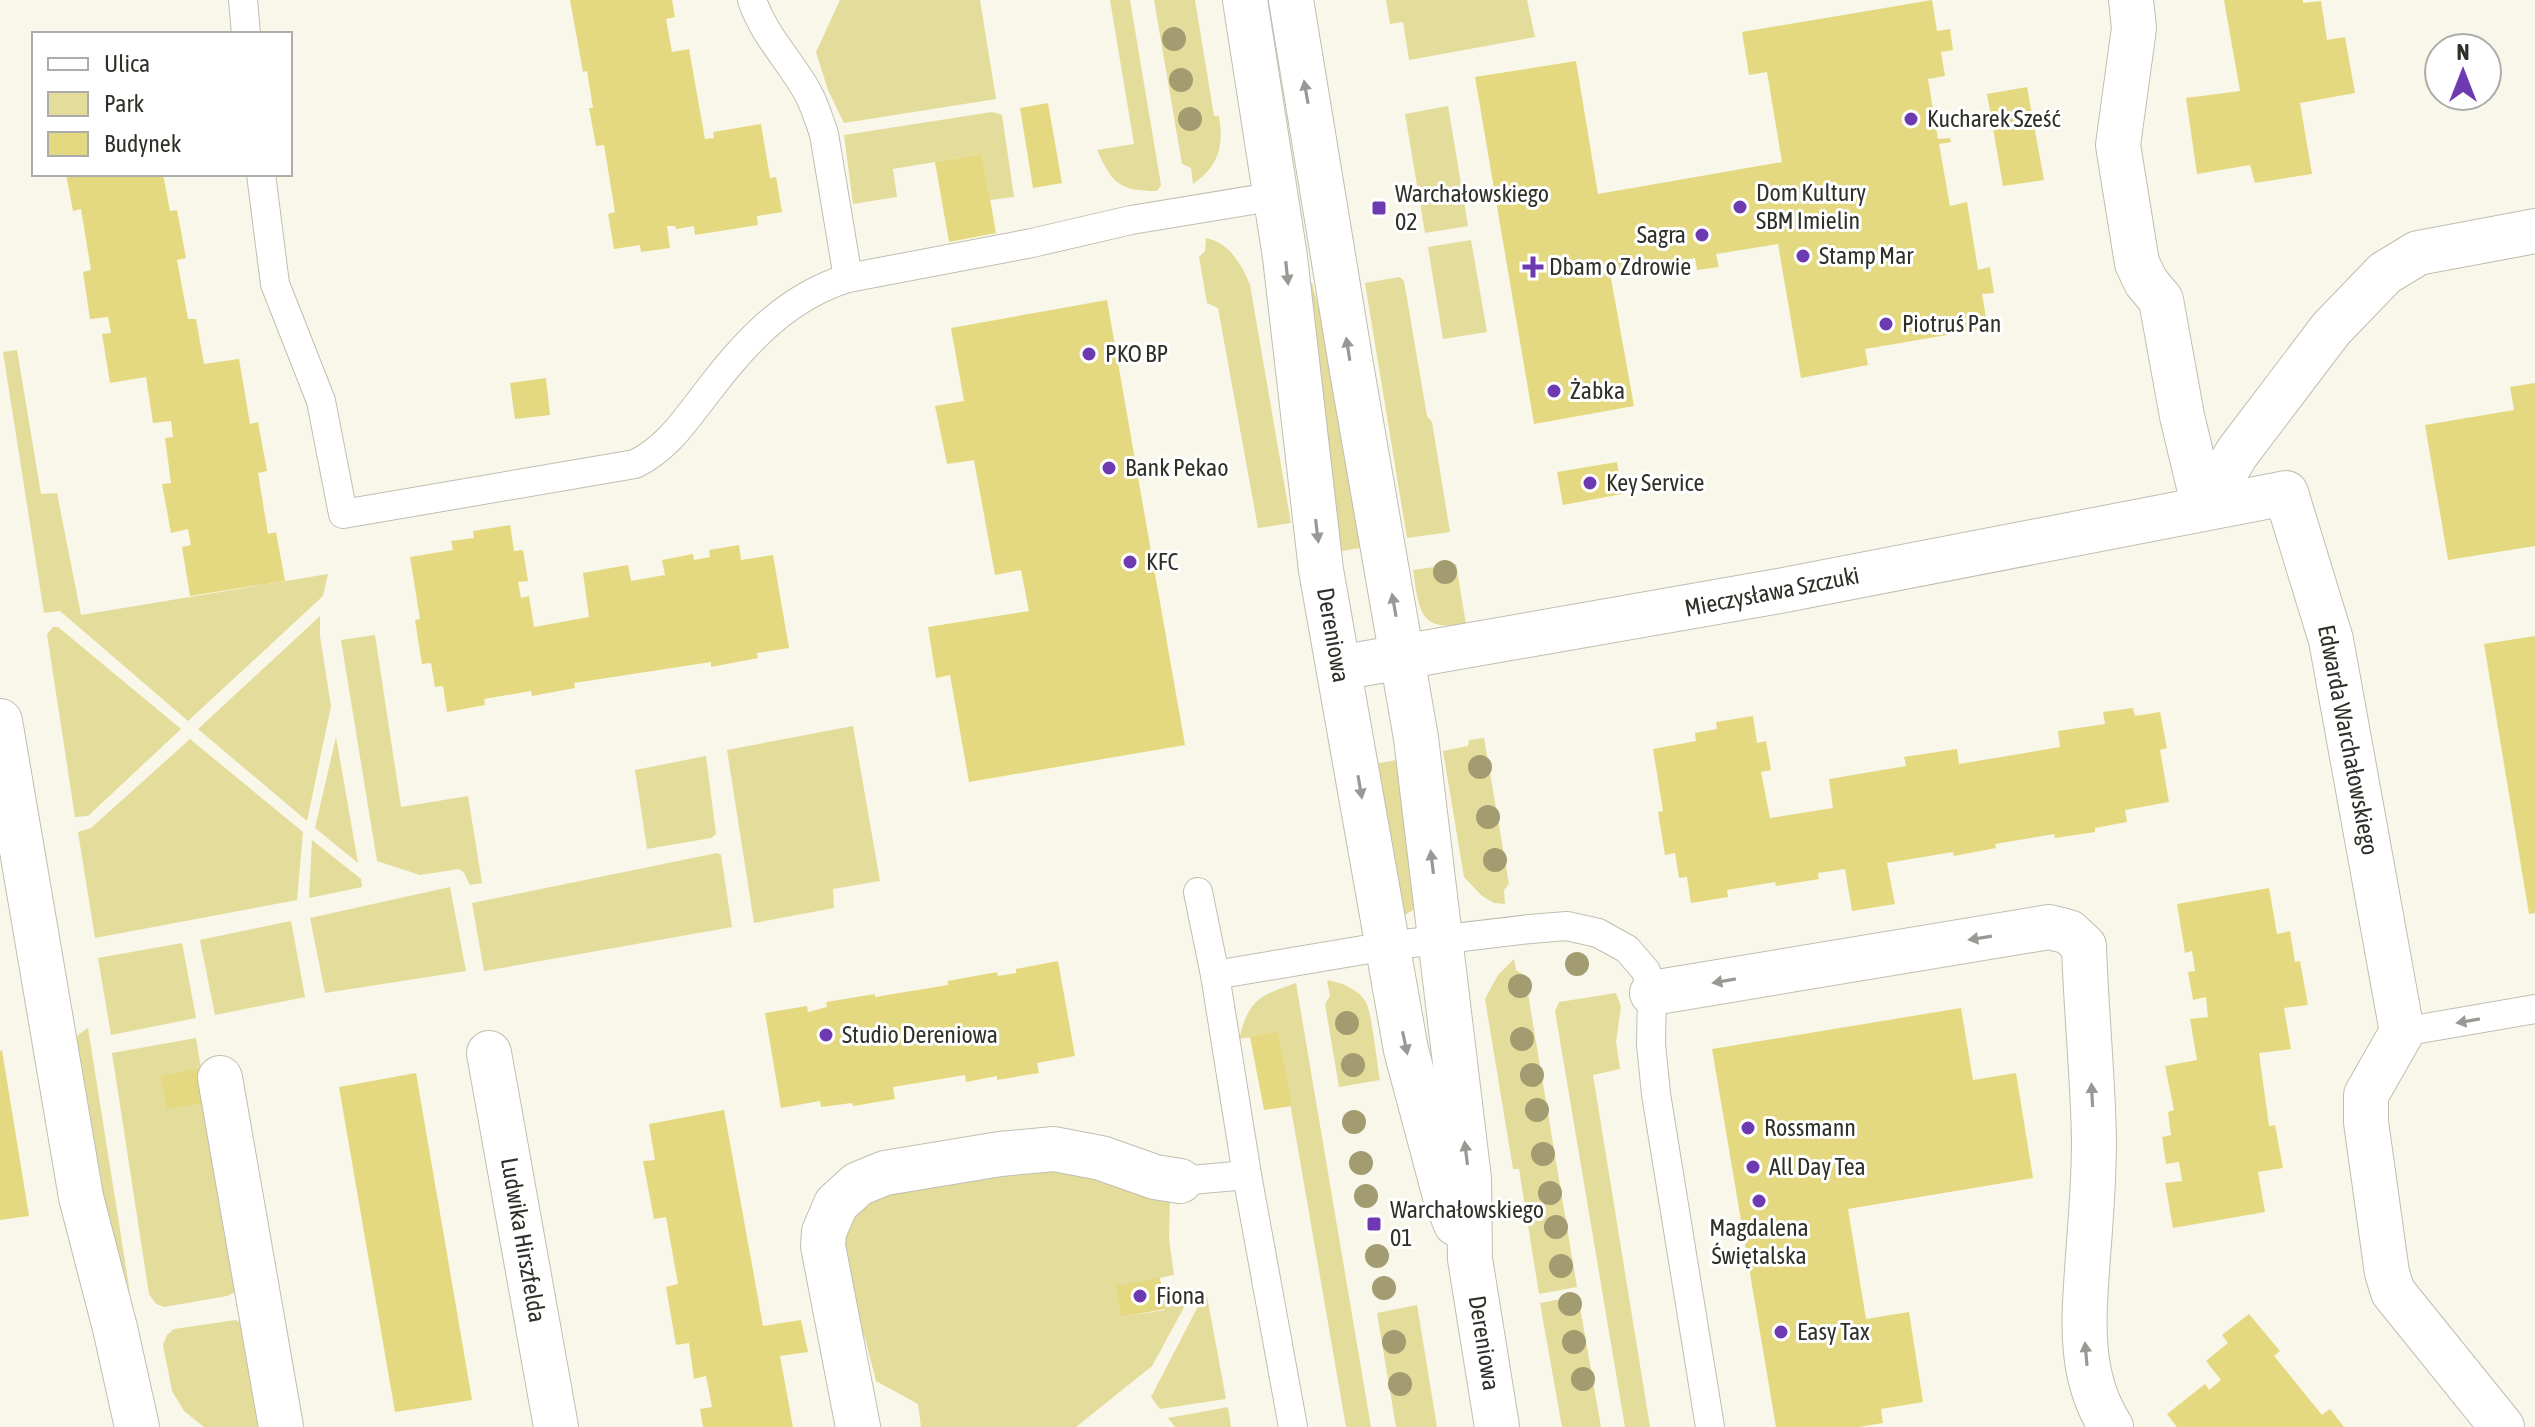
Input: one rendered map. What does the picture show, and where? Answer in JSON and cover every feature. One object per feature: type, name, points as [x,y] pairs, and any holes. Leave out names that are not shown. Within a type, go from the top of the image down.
[{"type":"street","name":"Dereniowa","points":[[1245,0],[1277,196],[1321,570],[1387,946],[1406,1050],[1446,1200],[1470,1259]]},
{"type":"street","name":"Dereniowa","points":[[1291,0],[1416,738],[1469,1179],[1470,1259],[1497,1427]]},
{"type":"street","points":[[2131,0],[2134,28],[2118,145],[2137,263],[2146,282],[2161,300],[2182,416],[2204,508]]},
{"type":"street","points":[[2204,508],[2237,453],[2331,329],[2385,273],[2418,253],[2535,231]]},
{"type":"street","name":"Edwarda Warchałowskiego","points":[[2204,508],[2286,493],[2331,640],[2402,1032]]},
{"type":"street","name":"Mieczysława Szczuki","points":[[1339,668],[1779,591],[2204,508]]},
{"type":"street","points":[[0,721],[81,1197],[137,1427]]},
{"type":"street","points":[[1652,993],[2049,927],[2069,932],[2084,946],[2094,1182],[2084,1329],[2086,1361],[2093,1392],[2111,1427]]},
{"type":"street","points":[[2402,1032],[2366,1095],[2366,1122],[2387,1273],[2393,1292],[2502,1427]]},
{"type":"street","name":"Ludwika Hirszfelda","points":[[489,1053],[556,1427]]},
{"type":"street","points":[[220,1078],[281,1427]]},
{"type":"street","points":[[858,1427],[823,1246],[824,1232],[836,1204],[858,1184],[885,1173],[1000,1154],[1054,1149],[1101,1158],[1155,1177],[1180,1181]]},
{"type":"lane","points":[[243,0],[246,32]]},
{"type":"lane","points":[[752,0],[764,28],[797,76],[824,134],[848,278]]},
{"type":"lane","points":[[261,176],[275,284],[321,401],[343,514],[635,464],[650,457],[669,440],[757,332],[793,303],[824,285],[1131,220],[1277,196]]},
{"type":"lane","points":[[1198,892],[1293,1427]]},
{"type":"lane","points":[[1215,975],[1387,946],[1567,926],[1598,933],[1627,949],[1646,971],[1652,993],[1651,1044],[1656,1094],[1710,1427]]},
{"type":"lane","points":[[2402,1032],[2535,1009]]},
{"type":"lane","points":[[1180,1181],[1247,1175]]},
{"type":"green space","points":[[840,0],[980,0],[996,99],[844,123],[828,90],[816,52]]},
{"type":"green space","points":[[1110,0],[1130,0],[1161,185],[1157,191],[1134,189],[1118,183],[1097,150],[1134,144]]},
{"type":"green space","points":[[1154,0],[1195,0],[1214,116],[1219,116],[1221,137],[1214,162],[1193,184],[1191,168],[1182,164]]},
{"type":"green space","points":[[1386,0],[1527,0],[1535,37],[1409,60],[1403,22],[1390,24]]},
{"type":"green space","points":[[1448,106],[1468,226],[1425,233],[1405,114]]},
{"type":"green space","points":[[992,112],[1002,115],[1014,197],[990,200],[982,154],[893,169],[897,197],[853,204],[844,135]]},
{"type":"green space","points":[[1206,238],[1228,250],[1250,285],[1291,523],[1258,528],[1218,308],[1207,303],[1199,257],[1205,251]]},
{"type":"green space","points":[[1471,240],[1487,332],[1443,339],[1428,247]]},
{"type":"green space","points":[[1400,277],[1404,281],[1427,416],[1432,422],[1450,532],[1407,538],[1365,283]]},
{"type":"green space","points":[[1312,283],[1337,376],[1366,547],[1336,552],[1300,284]]},
{"type":"green space","points":[[17,350],[41,494],[57,493],[81,615],[328,574],[323,596],[188,721],[60,611],[44,613],[3,352]]},
{"type":"green space","points":[[1456,564],[1466,624],[1438,625],[1424,615],[1413,570]]},
{"type":"green space","points":[[320,616],[320,636],[331,706],[307,821],[198,729]]},
{"type":"green space","points":[[53,627],[58,627],[181,729],[88,816],[75,817],[47,634]]},
{"type":"green space","points":[[375,635],[401,807],[468,796],[482,883],[470,885],[459,869],[420,875],[377,861],[341,640]]},
{"type":"green space","points":[[853,726],[880,881],[833,889],[834,908],[754,923],[727,750]]},
{"type":"green space","points":[[336,737],[358,863],[315,828]]},
{"type":"green space","points":[[1484,738],[1509,884],[1504,890],[1505,904],[1494,903],[1482,896],[1464,877],[1443,751],[1468,746],[1469,740]]},
{"type":"green space","points":[[190,739],[303,832],[297,900],[95,938],[78,832],[91,828]]},
{"type":"green space","points":[[706,756],[716,834],[711,838],[647,849],[635,770]]},
{"type":"green space","points":[[1401,759],[1415,909],[1399,918],[1370,765]]},
{"type":"green space","points":[[312,840],[361,879],[362,887],[309,898]]},
{"type":"green space","points":[[717,853],[721,855],[732,927],[484,971],[472,903]]},
{"type":"green space","points":[[450,887],[466,971],[325,993],[310,918]]},
{"type":"green space","points":[[291,921],[305,997],[215,1015],[200,940]]},
{"type":"green space","points":[[182,943],[196,1018],[111,1035],[98,958]]},
{"type":"green space","points":[[1514,959],[1516,970],[1525,976],[1577,1287],[1539,1294],[1519,1169],[1513,1169],[1485,999],[1498,975]]},
{"type":"green space","points":[[1327,980],[1349,987],[1366,1002],[1380,1080],[1339,1087],[1325,1004],[1330,996]]},
{"type":"green space","points":[[1296,983],[1371,1427],[1346,1427],[1278,1033],[1239,1039],[1247,1015],[1257,1001]]},
{"type":"green space","points":[[1616,993],[1621,1007],[1616,1042],[1620,1069],[1593,1075],[1650,1427],[1625,1427],[1555,1011],[1559,1002]]},
{"type":"green space","points":[[88,1028],[130,1293],[97,1183],[74,1044],[78,1035]]},
{"type":"green space","points":[[196,1038],[211,1101],[239,1290],[227,1296],[164,1307],[156,1304],[149,1294],[112,1053]]},
{"type":"green space","points":[[1056,1162],[1170,1197],[1169,1239],[1174,1275],[1160,1278],[1121,1317],[1165,1310],[1163,1298],[1193,1291],[1152,1366],[1076,1427],[921,1427],[918,1404],[876,1381],[865,1338],[848,1304],[843,1241],[856,1215],[881,1194]]},
{"type":"green space","points":[[1206,1291],[1226,1399],[1160,1409],[1151,1397]]},
{"type":"green space","points":[[1578,1296],[1601,1427],[1562,1427],[1540,1303]]},
{"type":"green space","points":[[1417,1305],[1437,1427],[1396,1427],[1377,1313]]},
{"type":"green space","points":[[236,1320],[249,1329],[265,1427],[204,1427],[184,1411],[172,1391],[163,1345],[174,1329]]},
{"type":"green space","points":[[1228,1407],[1231,1427],[1175,1427],[1168,1418]]},
{"type":"building","points":[[570,0],[672,0],[675,17],[666,19],[672,52],[689,49],[705,139],[714,138],[713,132],[761,124],[770,178],[776,177],[782,212],[757,216],[758,225],[695,235],[694,226],[676,229],[675,226],[667,226],[670,248],[641,252],[640,245],[614,249],[608,214],[615,212],[604,145],[596,146],[589,108],[593,108],[587,71],[583,72]]},
{"type":"building","points":[[1932,0],[1937,31],[1950,29],[1953,50],[1941,52],[1945,76],[1928,79],[1938,139],[1950,138],[1951,142],[1939,144],[1950,206],[1967,202],[1978,270],[1990,267],[1994,293],[1982,294],[1988,328],[1865,349],[1868,365],[1801,378],[1778,244],[1716,254],[1719,267],[1697,270],[1695,258],[1610,273],[1634,406],[1534,424],[1475,77],[1576,61],[1598,194],[1782,162],[1767,72],[1749,75],[1742,32]]},
{"type":"building","points":[[2224,0],[2321,1],[2327,40],[2345,37],[2355,93],[2300,103],[2312,174],[2255,183],[2250,165],[2197,174],[2186,98],[2240,91]]},
{"type":"building","points":[[2027,87],[2044,180],[2003,186],[1987,94]]},
{"type":"building","points":[[1048,103],[1062,183],[1033,188],[1020,108]]},
{"type":"building","points":[[982,154],[996,233],[949,242],[935,162]]},
{"type":"building","points":[[66,176],[163,176],[170,211],[177,210],[186,258],[177,260],[188,319],[196,319],[204,364],[239,359],[250,424],[258,422],[267,471],[258,473],[268,534],[276,532],[285,581],[190,596],[182,547],[191,545],[188,529],[171,533],[162,484],[171,483],[165,438],[173,437],[171,421],[153,423],[146,377],[110,383],[102,334],[111,333],[108,317],[90,319],[83,272],[91,270],[81,209],[73,211]]},
{"type":"building","points":[[1107,300],[1185,745],[969,782],[950,675],[936,678],[928,627],[1029,611],[1021,570],[995,575],[974,460],[947,464],[935,406],[964,401],[951,328]]},
{"type":"building","points":[[546,378],[550,415],[515,419],[510,383]]},
{"type":"building","points":[[2535,383],[2535,546],[2448,560],[2425,425],[2514,410],[2510,387]]},
{"type":"building","name":"Key Service","points":[[1617,462],[1622,494],[1563,505],[1557,472]]},
{"type":"building","points":[[510,525],[514,551],[523,550],[528,581],[518,582],[521,598],[529,596],[534,627],[589,617],[583,573],[628,565],[631,581],[665,575],[662,560],[693,554],[694,560],[710,557],[709,550],[739,545],[741,560],[773,555],[789,648],[757,653],[758,658],[711,667],[711,662],[574,683],[575,688],[532,696],[531,691],[484,699],[485,705],[447,712],[443,686],[435,687],[431,663],[422,664],[415,620],[420,619],[410,557],[453,550],[451,541],[474,538],[473,531]]},
{"type":"building","points":[[2535,636],[2535,913],[2529,914],[2484,644]]},
{"type":"building","points":[[2133,708],[2135,716],[2160,712],[2167,748],[2160,750],[2169,802],[2125,810],[2127,822],[2095,828],[2095,832],[2055,838],[2054,834],[1995,844],[1996,848],[1954,856],[1953,852],[1887,863],[1895,904],[1852,911],[1845,869],[1818,873],[1819,879],[1727,890],[1728,897],[1691,903],[1687,877],[1679,878],[1675,853],[1665,855],[1658,812],[1663,811],[1653,749],[1696,741],[1695,733],[1717,729],[1716,722],[1753,716],[1757,743],[1766,741],[1771,770],[1761,772],[1770,818],[1833,808],[1829,779],[1906,766],[1904,757],[1957,749],[1959,764],[2060,747],[2058,731],[2105,724],[2103,712]]},
{"type":"building","points":[[2269,888],[2277,934],[2290,931],[2295,962],[2300,961],[2308,1005],[2284,1008],[2291,1049],[2259,1053],[2269,1126],[2275,1125],[2283,1168],[2258,1172],[2265,1212],[2173,1228],[2165,1183],[2182,1181],[2179,1162],[2166,1164],[2162,1137],[2171,1135],[2168,1112],[2174,1110],[2165,1066],[2197,1060],[2190,1019],[2208,1017],[2206,997],[2193,1000],[2188,972],[2195,971],[2192,951],[2185,953],[2177,904]]},
{"type":"building","points":[[1058,961],[1075,1056],[1037,1063],[1039,1073],[966,1082],[965,1075],[893,1087],[895,1099],[853,1106],[852,1103],[821,1107],[820,1101],[781,1108],[765,1013],[807,1006],[808,1012],[827,1007],[826,1002],[948,985],[948,981],[997,972],[998,976],[1016,973],[1016,969]]},
{"type":"building","points":[[1961,1008],[1973,1080],[2016,1073],[2033,1178],[1848,1209],[1866,1319],[1909,1312],[1923,1402],[1881,1409],[1883,1423],[1859,1427],[1776,1427],[1712,1049]]},
{"type":"building","points":[[1278,1032],[1292,1106],[1264,1110],[1250,1037]]},
{"type":"building","points":[[0,1051],[29,1216],[0,1220]]},
{"type":"building","points":[[201,1068],[207,1102],[167,1109],[161,1076]]},
{"type":"building","points":[[416,1073],[472,1400],[395,1412],[339,1087]]},
{"type":"building","points":[[724,1110],[763,1326],[801,1320],[808,1352],[780,1356],[793,1427],[703,1427],[700,1409],[712,1407],[706,1376],[694,1379],[689,1343],[676,1345],[666,1287],[678,1284],[666,1217],[654,1219],[643,1161],[655,1160],[649,1124]]},
{"type":"building","points":[[1160,1278],[1165,1309],[1121,1317],[1116,1286]]},
{"type":"building","points":[[2249,1314],[2280,1351],[2274,1356],[2322,1415],[2330,1409],[2344,1427],[2177,1427],[2167,1414],[2205,1384],[2209,1390],[2221,1380],[2206,1361],[2228,1343],[2222,1335]]},
{"type":"place","name":"Kucharek Sześć","points":[[1911,119]]},
{"type":"place","name":"Dom Kultury SBM Imielin","points":[[1740,207]]},
{"type":"place","name":"Warchałowskiego 02","points":[[1379,208]]},
{"type":"place","name":"Sagra","points":[[1702,235]]},
{"type":"place","name":"Stamp Mar","points":[[1803,256]]},
{"type":"place","name":"Dbam o Zdrowie","points":[[1533,267]]},
{"type":"place","name":"Piotruś Pan","points":[[1886,324]]},
{"type":"place","name":"PKO BP","points":[[1089,354]]},
{"type":"place","name":"Żabka","points":[[1554,391]]},
{"type":"place","name":"Bank Pekao","points":[[1109,468]]},
{"type":"place","name":"Key Service","points":[[1590,483]]},
{"type":"place","name":"KFC","points":[[1130,562]]},
{"type":"place","name":"Studio Dereniowa","points":[[826,1035]]},
{"type":"place","name":"Rossmann","points":[[1748,1128]]},
{"type":"place","name":"All Day Tea","points":[[1753,1167]]},
{"type":"place","name":"Magdalena Świętalska","points":[[1759,1201]]},
{"type":"place","name":"Warchałowskiego 01","points":[[1374,1224]]},
{"type":"place","name":"Fiona","points":[[1140,1296]]},
{"type":"place","name":"Easy Tax","points":[[1781,1332]]}]
